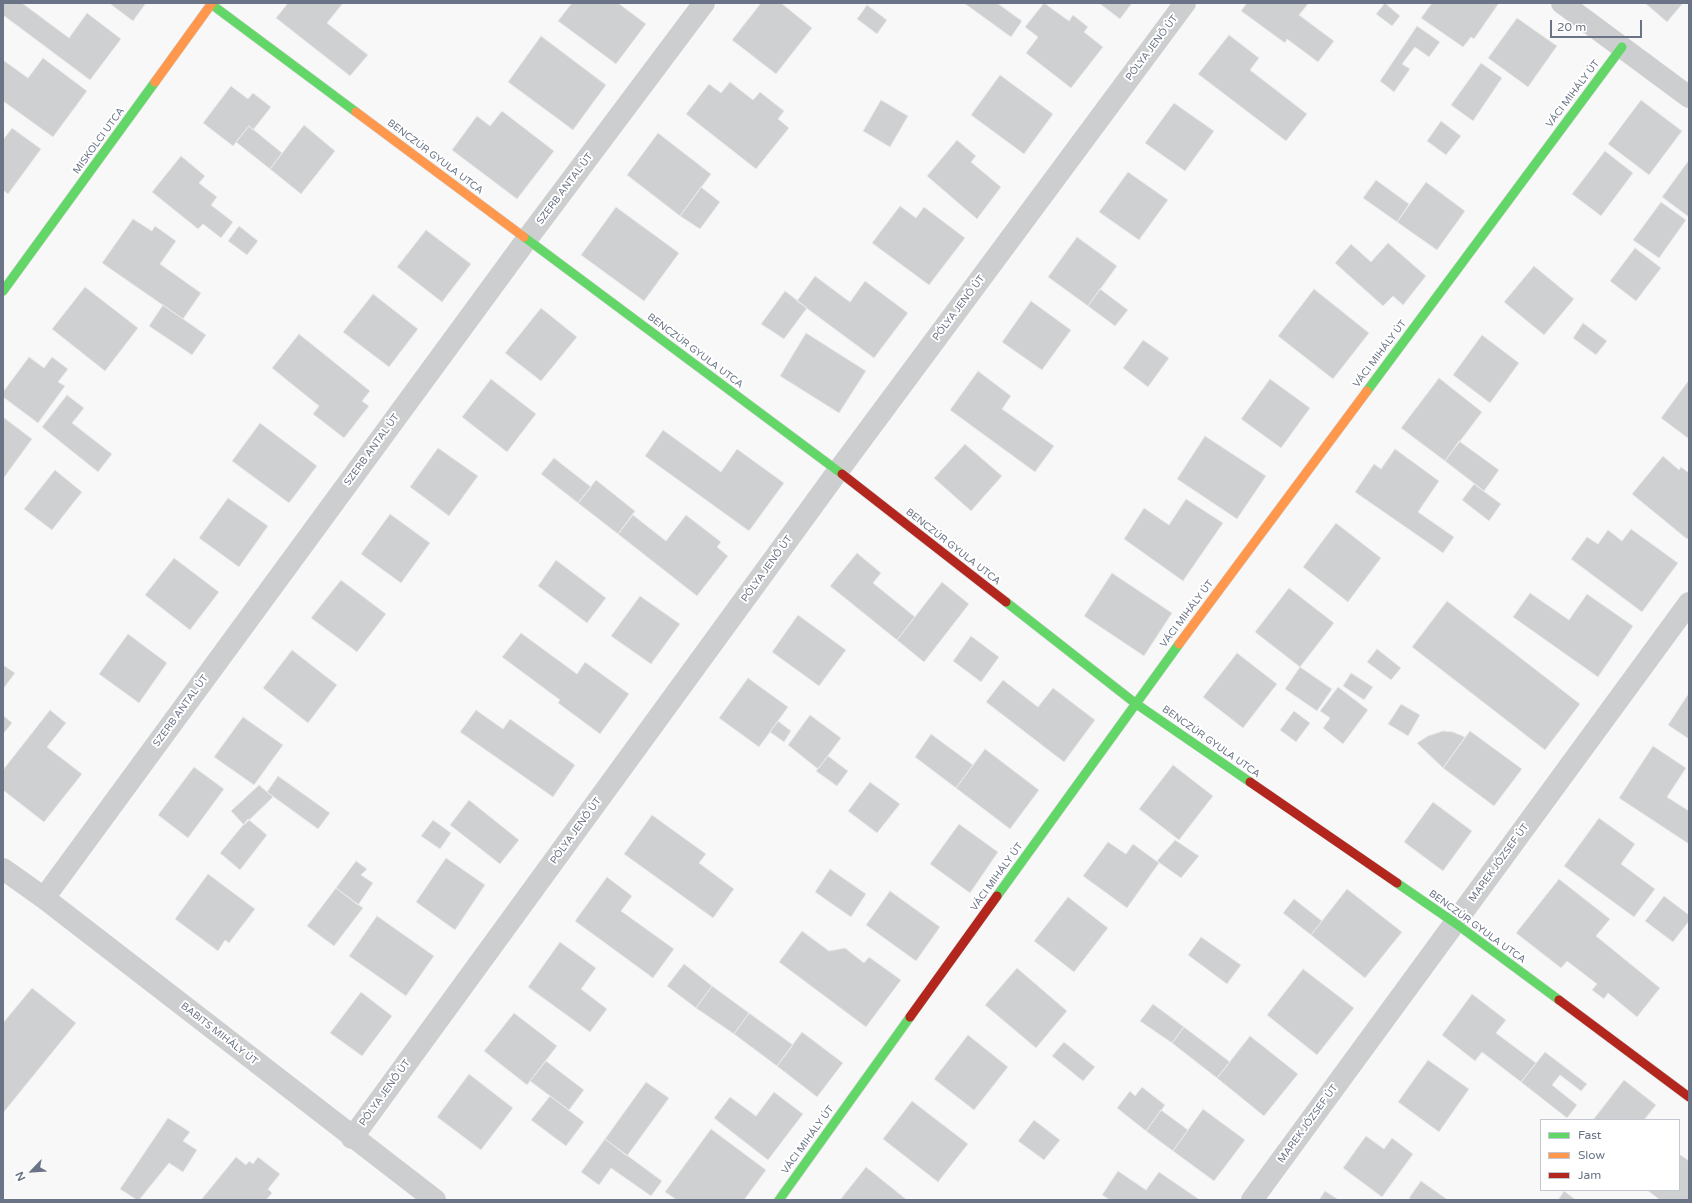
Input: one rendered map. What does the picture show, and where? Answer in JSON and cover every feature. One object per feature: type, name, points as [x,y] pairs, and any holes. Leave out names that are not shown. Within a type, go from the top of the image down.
[{"type":"street","name":"SZERB ANTAL ÚT","points":[[44,898],[527,239],[704,3]]},
{"type":"street","name":"PÓLYA JENŐ ÚT","points":[[352,1138],[838,471],[1185,3]]},
{"type":"street","points":[[1562,3],[1689,97]]},
{"type":"street","name":"BENCZÚR GYULA UTCA","points":[[211,4],[838,471],[1135,703],[1455,923],[1689,1097]]},
{"type":"street","name":"MISKOLCI UTCA","points":[[3,291],[211,4]]},
{"type":"street","name":"VÁCI MIHÁLY ÚT","points":[[779,1200],[1135,703],[1622,47]]},
{"type":"street","name":"MAREK JÓZSEF ÚT","points":[[1252,1200],[1689,603]]},
{"type":"street","name":"BABITS MIHÁLY ÚT","points":[[3,869],[44,898],[352,1138],[435,1200]]},
{"type":"building","points":[[3,3],[22,3],[69,38],[87,13],[121,39],[90,80],[3,15]]},
{"type":"building","points":[[109,3],[146,3],[133,21]]},
{"type":"building","points":[[288,3],[343,3],[327,23],[368,55],[350,76],[276,18]]},
{"type":"building","points":[[572,3],[618,3],[646,24],[616,64],[558,21]]},
{"type":"building","points":[[761,3],[781,3],[812,28],[776,74],[732,40]]},
{"type":"building","points":[[964,3],[997,3],[1022,21],[1011,37]]},
{"type":"building","points":[[1044,3],[1069,21],[1073,15],[1088,27],[1084,32],[1103,47],[1071,88],[1026,53],[1038,37],[1025,27]]},
{"type":"building","points":[[1099,3],[1132,3],[1120,19]]},
{"type":"building","points":[[1247,3],[1307,3],[1308,4],[1299,15],[1334,41],[1318,62],[1287,39],[1285,43],[1241,11]]},
{"type":"building","points":[[1385,3],[1400,16],[1392,26],[1376,14]]},
{"type":"building","points":[[1432,3],[1499,3],[1474,39],[1471,37],[1463,47],[1421,18]]},
{"type":"building","points":[[1645,3],[1683,3],[1667,22]]},
{"type":"building","points":[[867,5],[887,20],[877,34],[857,19]]},
{"type":"building","points":[[1517,18],[1557,46],[1528,87],[1488,58]]},
{"type":"building","points":[[1417,26],[1440,42],[1429,57],[1415,47],[1402,64],[1410,69],[1394,92],[1380,81]]},
{"type":"building","points":[[1229,35],[1259,58],[1250,70],[1307,114],[1286,141],[1198,74]]},
{"type":"building","points":[[541,36],[606,85],[573,130],[508,82]]},
{"type":"building","points":[[43,58],[87,91],[53,137],[3,101],[3,60],[28,78]]},
{"type":"building","points":[[1481,63],[1502,78],[1473,121],[1451,105]]},
{"type":"building","points":[[1000,75],[1053,114],[1024,154],[971,115]]},
{"type":"building","points":[[730,82],[753,100],[760,92],[784,111],[778,119],[789,128],[756,169],[686,114],[709,84],[721,93]]},
{"type":"building","points":[[231,86],[248,99],[253,93],[271,107],[253,130],[249,126],[233,146],[203,123]]},
{"type":"building","points":[[881,100],[908,116],[890,147],[863,131]]},
{"type":"building","points":[[1641,100],[1682,131],[1649,175],[1608,144]]},
{"type":"building","points":[[1174,103],[1214,131],[1185,171],[1145,143]]},
{"type":"building","points":[[502,111],[554,151],[517,199],[452,150],[477,116],[490,126]]},
{"type":"building","points":[[1441,121],[1461,136],[1446,155],[1427,141]]},
{"type":"building","points":[[304,125],[335,151],[301,194],[270,169]]},
{"type":"building","points":[[249,126],[282,153],[270,169],[236,142]]},
{"type":"building","points":[[12,128],[41,149],[8,194],[3,190],[3,140]]},
{"type":"building","points":[[658,133],[711,174],[680,216],[627,175]]},
{"type":"building","points":[[957,140],[976,156],[971,162],[1001,187],[977,219],[927,176]]},
{"type":"building","points":[[1605,151],[1633,173],[1601,216],[1572,194]]},
{"type":"building","points":[[181,156],[205,176],[199,183],[217,197],[211,205],[233,222],[221,238],[203,224],[198,229],[152,192]]},
{"type":"building","points":[[1689,160],[1689,217],[1662,197]]},
{"type":"building","points":[[1128,172],[1168,200],[1139,240],[1099,212]]},
{"type":"building","points":[[1376,180],[1409,204],[1397,222],[1363,198]]},
{"type":"building","points":[[1426,182],[1465,211],[1437,250],[1397,222]]},
{"type":"building","points":[[701,187],[720,202],[700,229],[680,216]]},
{"type":"building","points":[[1661,202],[1686,220],[1659,258],[1633,240]]},
{"type":"building","points":[[900,206],[916,218],[924,207],[965,238],[929,285],[872,243]]},
{"type":"building","points":[[616,207],[679,253],[644,301],[581,255]]},
{"type":"building","points":[[133,219],[152,231],[155,226],[176,241],[160,264],[201,293],[183,319],[102,263]]},
{"type":"building","points":[[239,226],[258,241],[247,255],[228,241]]},
{"type":"building","points":[[426,230],[471,264],[442,302],[397,267]]},
{"type":"building","points":[[1077,237],[1117,266],[1088,306],[1048,277]]},
{"type":"building","points":[[1388,243],[1426,276],[1403,305],[1393,296],[1383,306],[1335,263],[1351,244],[1371,262]]},
{"type":"building","points":[[1635,248],[1661,268],[1636,301],[1610,281]]},
{"type":"building","points":[[1534,266],[1574,299],[1544,335],[1504,302]]},
{"type":"building","points":[[815,276],[850,302],[865,281],[908,313],[874,358],[797,301]]},
{"type":"building","points":[[85,287],[138,328],[105,371],[52,329]]},
{"type":"building","points":[[1100,289],[1128,310],[1115,326],[1088,306]]},
{"type":"building","points":[[1314,289],[1369,333],[1333,379],[1278,336]]},
{"type":"building","points":[[785,291],[807,308],[784,339],[761,324]]},
{"type":"building","points":[[373,294],[418,329],[389,367],[343,332]]},
{"type":"building","points":[[1031,301],[1071,330],[1042,370],[1002,342]]},
{"type":"building","points":[[163,305],[206,335],[192,355],[149,326]]},
{"type":"building","points":[[541,308],[577,337],[541,381],[505,353]]},
{"type":"building","points":[[1583,323],[1607,341],[1596,355],[1573,338]]},
{"type":"building","points":[[806,333],[866,371],[839,413],[780,376]]},
{"type":"building","points":[[299,334],[370,391],[362,401],[369,406],[344,438],[313,414],[319,406],[272,368]]},
{"type":"building","points":[[1482,335],[1519,363],[1490,403],[1453,375]]},
{"type":"building","points":[[1143,340],[1169,358],[1148,387],[1123,368]]},
{"type":"building","points":[[29,357],[44,368],[52,357],[68,369],[58,382],[65,386],[38,423],[3,397],[3,392]]},
{"type":"building","points":[[978,371],[1011,396],[1002,409],[1054,446],[1035,472],[950,410]]},
{"type":"building","points":[[1439,378],[1482,412],[1445,461],[1401,428]]},
{"type":"building","points":[[491,379],[536,414],[507,452],[462,417]]},
{"type":"building","points":[[1270,379],[1310,408],[1281,448],[1241,419]]},
{"type":"building","points":[[1689,380],[1689,439],[1661,418]]},
{"type":"building","points":[[67,395],[84,408],[72,423],[112,454],[98,472],[42,427]]},
{"type":"building","points":[[3,417],[32,439],[3,479]]},
{"type":"building","points":[[260,423],[317,466],[289,503],[232,461]]},
{"type":"building","points":[[663,430],[721,472],[737,449],[784,483],[749,531],[645,456]]},
{"type":"building","points":[[1205,436],[1266,476],[1237,519],[1177,479]]},
{"type":"building","points":[[1459,441],[1499,470],[1484,491],[1445,461]]},
{"type":"building","points":[[965,444],[1002,476],[971,511],[934,478]]},
{"type":"building","points":[[438,448],[478,476],[449,516],[410,487]]},
{"type":"building","points":[[1395,449],[1439,481],[1418,512],[1454,537],[1443,553],[1355,492],[1374,464],[1381,469]]},
{"type":"building","points":[[1663,456],[1679,470],[1681,467],[1689,473],[1689,537],[1687,539],[1632,494]]},
{"type":"building","points":[[554,458],[591,487],[578,503],[541,474]]},
{"type":"building","points":[[55,470],[82,492],[52,530],[24,509]]},
{"type":"building","points":[[596,480],[635,511],[618,534],[578,503]]},
{"type":"building","points":[[1474,484],[1501,504],[1489,521],[1462,500]]},
{"type":"building","points":[[228,498],[268,526],[239,567],[199,538]]},
{"type":"building","points":[[1186,499],[1223,523],[1183,581],[1124,539],[1144,508],[1169,525]]},
{"type":"building","points":[[390,514],[430,543],[401,583],[361,554]]},
{"type":"building","points":[[633,515],[666,541],[686,515],[721,542],[717,547],[728,556],[697,596],[618,534]]},
{"type":"building","points":[[1336,523],[1381,558],[1348,602],[1303,567]]},
{"type":"building","points":[[1631,529],[1678,563],[1642,612],[1571,559],[1587,537],[1598,544],[1608,530],[1622,541]]},
{"type":"building","points":[[857,553],[881,573],[873,583],[915,617],[897,640],[830,586]]},
{"type":"building","points":[[174,558],[219,592],[190,630],[145,595]]},
{"type":"building","points":[[556,560],[606,598],[587,623],[538,586]]},
{"type":"building","points":[[1112,573],[1172,613],[1144,656],[1084,616]]},
{"type":"building","points":[[341,580],[386,614],[357,652],[311,618]]},
{"type":"building","points":[[942,582],[969,604],[924,662],[897,640]]},
{"type":"building","points":[[1289,588],[1334,623],[1300,667],[1255,632]]},
{"type":"building","points":[[1530,593],[1569,620],[1587,594],[1633,626],[1598,677],[1513,617]]},
{"type":"building","points":[[640,596],[680,624],[651,664],[611,636]]},
{"type":"building","points":[[1447,601],[1580,704],[1545,750],[1412,647]]},
{"type":"building","points":[[798,615],[846,650],[819,686],[772,652]]},
{"type":"building","points":[[521,633],[577,674],[585,662],[629,694],[600,734],[558,703],[560,700],[502,657]]},
{"type":"building","points":[[128,634],[167,663],[139,703],[99,674]]},
{"type":"building","points":[[971,636],[999,657],[981,682],[953,661]]},
{"type":"building","points":[[1377,649],[1401,668],[1391,680],[1367,662]]},
{"type":"building","points":[[292,650],[337,685],[308,723],[263,688]]},
{"type":"building","points":[[1237,653],[1277,684],[1243,728],[1203,697]]},
{"type":"building","points":[[3,665],[15,673],[3,689]]},
{"type":"building","points":[[1300,667],[1332,689],[1317,711],[1285,689]]},
{"type":"building","points":[[1351,673],[1373,687],[1364,700],[1343,686]]},
{"type":"building","points":[[748,678],[788,707],[759,747],[719,718]]},
{"type":"building","points":[[1003,680],[1038,707],[1053,688],[1095,720],[1064,762],[986,702]]},
{"type":"building","points":[[1338,687],[1368,710],[1343,744],[1323,728],[1330,718],[1320,711]]},
{"type":"building","points":[[1689,693],[1689,739],[1668,725]]},
{"type":"building","points":[[1401,704],[1420,715],[1408,736],[1388,724]]},
{"type":"building","points":[[50,710],[66,723],[47,747],[82,774],[44,822],[3,790],[3,770]]},
{"type":"building","points":[[476,710],[503,729],[510,719],[575,765],[553,797],[460,732]]},
{"type":"building","points":[[1294,711],[1310,723],[1296,742],[1280,730]]},
{"type":"building","points":[[3,715],[12,723],[3,734]]},
{"type":"building","points":[[810,715],[841,738],[818,769],[788,745]]},
{"type":"building","points":[[243,717],[283,745],[254,785],[214,757]]},
{"type":"building","points":[[778,721],[791,731],[784,742],[770,732]]},
{"type":"building","points":[[1443,731],[1453,732],[1465,737],[1443,768],[1417,743],[1428,736]]},
{"type":"building","points":[[1470,731],[1522,769],[1494,806],[1443,768]]},
{"type":"building","points":[[931,734],[973,765],[956,788],[915,757]]},
{"type":"building","points":[[1653,746],[1686,768],[1667,797],[1689,811],[1689,844],[1619,798]]},
{"type":"building","points":[[985,749],[1039,790],[1010,829],[956,788]]},
{"type":"building","points":[[828,756],[848,771],[837,786],[816,771]]},
{"type":"building","points":[[1173,765],[1213,796],[1179,840],[1139,809]]},
{"type":"building","points":[[194,767],[224,789],[188,838],[158,815]]},
{"type":"building","points":[[278,776],[330,813],[318,829],[267,792]]},
{"type":"building","points":[[870,782],[900,804],[877,833],[848,811]]},
{"type":"building","points":[[259,785],[273,797],[244,825],[231,811]]},
{"type":"building","points":[[469,800],[519,840],[500,864],[450,825]]},
{"type":"building","points":[[1433,802],[1472,831],[1443,871],[1404,842]]},
{"type":"building","points":[[652,815],[706,854],[699,863],[734,889],[713,918],[624,854]]},
{"type":"building","points":[[1599,818],[1635,844],[1621,864],[1655,889],[1634,917],[1564,866]]},
{"type":"building","points":[[248,819],[267,835],[240,870],[220,853]]},
{"type":"building","points":[[433,820],[451,833],[440,849],[421,836]]},
{"type":"building","points":[[959,824],[998,852],[970,893],[930,864]]},
{"type":"building","points":[[1175,840],[1199,856],[1181,878],[1157,861]]},
{"type":"building","points":[[1108,842],[1126,854],[1133,844],[1159,863],[1127,908],[1083,876]]},
{"type":"building","points":[[446,858],[485,885],[455,930],[416,902]]},
{"type":"building","points":[[356,861],[367,869],[361,875],[373,883],[358,905],[336,888]]},
{"type":"building","points":[[830,869],[866,894],[851,917],[815,892]]},
{"type":"building","points":[[208,874],[255,909],[229,943],[225,940],[218,951],[175,919]]},
{"type":"building","points":[[607,877],[632,896],[621,911],[674,949],[653,978],[575,921]]},
{"type":"building","points":[[1559,879],[1610,919],[1596,936],[1660,988],[1637,1017],[1608,993],[1604,999],[1592,990],[1597,984],[1567,961],[1561,968],[1516,933]]},
{"type":"building","points":[[336,888],[363,908],[334,946],[307,926]]},
{"type":"building","points":[[1347,889],[1402,932],[1365,978],[1311,935]]},
{"type":"building","points":[[890,891],[940,927],[916,961],[866,925]]},
{"type":"building","points":[[1664,896],[1689,915],[1689,921],[1673,942],[1645,921]]},
{"type":"building","points":[[1068,897],[1108,928],[1074,972],[1034,941]]},
{"type":"building","points":[[1294,899],[1322,921],[1311,935],[1283,913]]},
{"type":"building","points":[[377,916],[434,956],[406,996],[349,956]]},
{"type":"building","points":[[802,931],[829,951],[845,948],[864,963],[869,957],[901,980],[866,1027],[779,962]]},
{"type":"building","points":[[1201,937],[1241,965],[1227,984],[1188,955]]},
{"type":"building","points":[[560,942],[596,968],[581,989],[607,1009],[590,1032],[528,987]]},
{"type":"building","points":[[684,964],[712,986],[696,1008],[667,986]]},
{"type":"building","points":[[1017,968],[1067,1011],[1036,1048],[985,1005]]},
{"type":"building","points":[[1303,969],[1354,1008],[1317,1055],[1267,1015]]},
{"type":"building","points":[[712,986],[749,1013],[734,1034],[696,1008]]},
{"type":"building","points":[[32,988],[76,1023],[3,1113],[3,1023]]},
{"type":"building","points":[[361,992],[392,1016],[362,1056],[330,1033]]},
{"type":"building","points":[[1472,994],[1506,1020],[1496,1033],[1536,1063],[1521,1082],[1482,1052],[1475,1061],[1442,1035]]},
{"type":"building","points":[[1153,1004],[1184,1027],[1172,1043],[1140,1021]]},
{"type":"building","points":[[514,1013],[557,1046],[527,1085],[484,1051]]},
{"type":"building","points":[[749,1013],[793,1045],[777,1066],[734,1034]]},
{"type":"building","points":[[1184,1027],[1230,1062],[1217,1078],[1172,1043]]},
{"type":"building","points":[[802,1032],[843,1063],[817,1097],[777,1066]]},
{"type":"building","points":[[968,1035],[1008,1067],[974,1110],[934,1079]]},
{"type":"building","points":[[1250,1036],[1298,1074],[1264,1116],[1217,1078]]},
{"type":"building","points":[[1064,1042],[1095,1067],[1083,1081],[1052,1056]]},
{"type":"building","points":[[1545,1052],[1587,1084],[1581,1091],[1560,1075],[1552,1085],[1577,1105],[1567,1118],[1521,1082]]},
{"type":"building","points":[[1428,1060],[1469,1089],[1439,1132],[1398,1102]]},
{"type":"building","points":[[546,1061],[584,1090],[569,1110],[530,1081]]},
{"type":"building","points":[[469,1074],[513,1108],[481,1150],[437,1117]]},
{"type":"building","points":[[1624,1080],[1656,1105],[1645,1119],[1594,1119]]},
{"type":"building","points":[[646,1082],[669,1098],[627,1156],[605,1139]]},
{"type":"building","points":[[1142,1087],[1165,1105],[1146,1131],[1117,1108],[1130,1091],[1135,1096]]},
{"type":"building","points":[[774,1092],[803,1114],[768,1160],[714,1118],[730,1097],[756,1116]]},
{"type":"building","points":[[550,1096],[584,1122],[566,1146],[531,1120]]},
{"type":"building","points":[[912,1101],[968,1144],[938,1182],[883,1139]]},
{"type":"building","points":[[1203,1109],[1245,1140],[1214,1181],[1173,1151]]},
{"type":"building","points":[[1161,1110],[1188,1130],[1173,1151],[1146,1131]]},
{"type":"building","points":[[168,1118],[190,1132],[183,1141],[197,1150],[183,1172],[169,1163],[139,1200],[137,1200],[120,1189]]},
{"type":"building","points":[[1034,1120],[1060,1140],[1044,1160],[1018,1141]]},
{"type":"building","points":[[711,1129],[766,1170],[744,1200],[677,1200],[665,1192]]},
{"type":"building","points":[[1366,1136],[1384,1149],[1392,1138],[1413,1154],[1382,1197],[1343,1168]]},
{"type":"building","points":[[605,1139],[662,1181],[651,1196],[611,1168],[599,1185],[581,1172]]},
{"type":"building","points":[[1680,1155],[1689,1161],[1689,1200],[1660,1200],[1648,1191],[1680,1191]]},
{"type":"building","points":[[236,1157],[246,1165],[249,1161],[253,1164],[258,1157],[280,1174],[268,1189],[272,1193],[266,1200],[201,1200]]},
{"type":"building","points":[[866,1167],[907,1200],[840,1200]]},
{"type":"building","points":[[1118,1171],[1146,1190],[1159,1172],[1200,1200],[1110,1200],[1102,1195]]},
{"type":"building","points":[[1421,1181],[1448,1200],[1412,1200],[1409,1198]]},
{"type":"building","points":[[1325,1191],[1339,1200],[1319,1200]]},
{"type":"building","points":[[1564,1191],[1576,1200],[1558,1200]]},
{"type":"traffic: fast","points":[[211,4],[356,112]]},
{"type":"traffic: fast","points":[[1367,391],[1622,47]]},
{"type":"traffic: fast","points":[[3,291],[155,82]]},
{"type":"traffic: fast","points":[[524,237],[842,474]]},
{"type":"traffic: fast","points":[[1006,602],[1135,703],[1250,782]]},
{"type":"traffic: fast","points":[[997,896],[1179,644]]},
{"type":"traffic: fast","points":[[1397,883],[1455,923],[1559,1000]]},
{"type":"traffic: fast","points":[[779,1200],[910,1017]]},
{"type":"traffic: slow","points":[[155,82],[212,3]]},
{"type":"traffic: slow","points":[[356,112],[524,237]]},
{"type":"traffic: slow","points":[[1179,644],[1367,391]]},
{"type":"traffic: jam","points":[[842,474],[1006,602]]},
{"type":"traffic: jam","points":[[1250,782],[1397,883]]},
{"type":"traffic: jam","points":[[910,1017],[997,896]]},
{"type":"traffic: jam","points":[[1559,1000],[1689,1097]]}]
